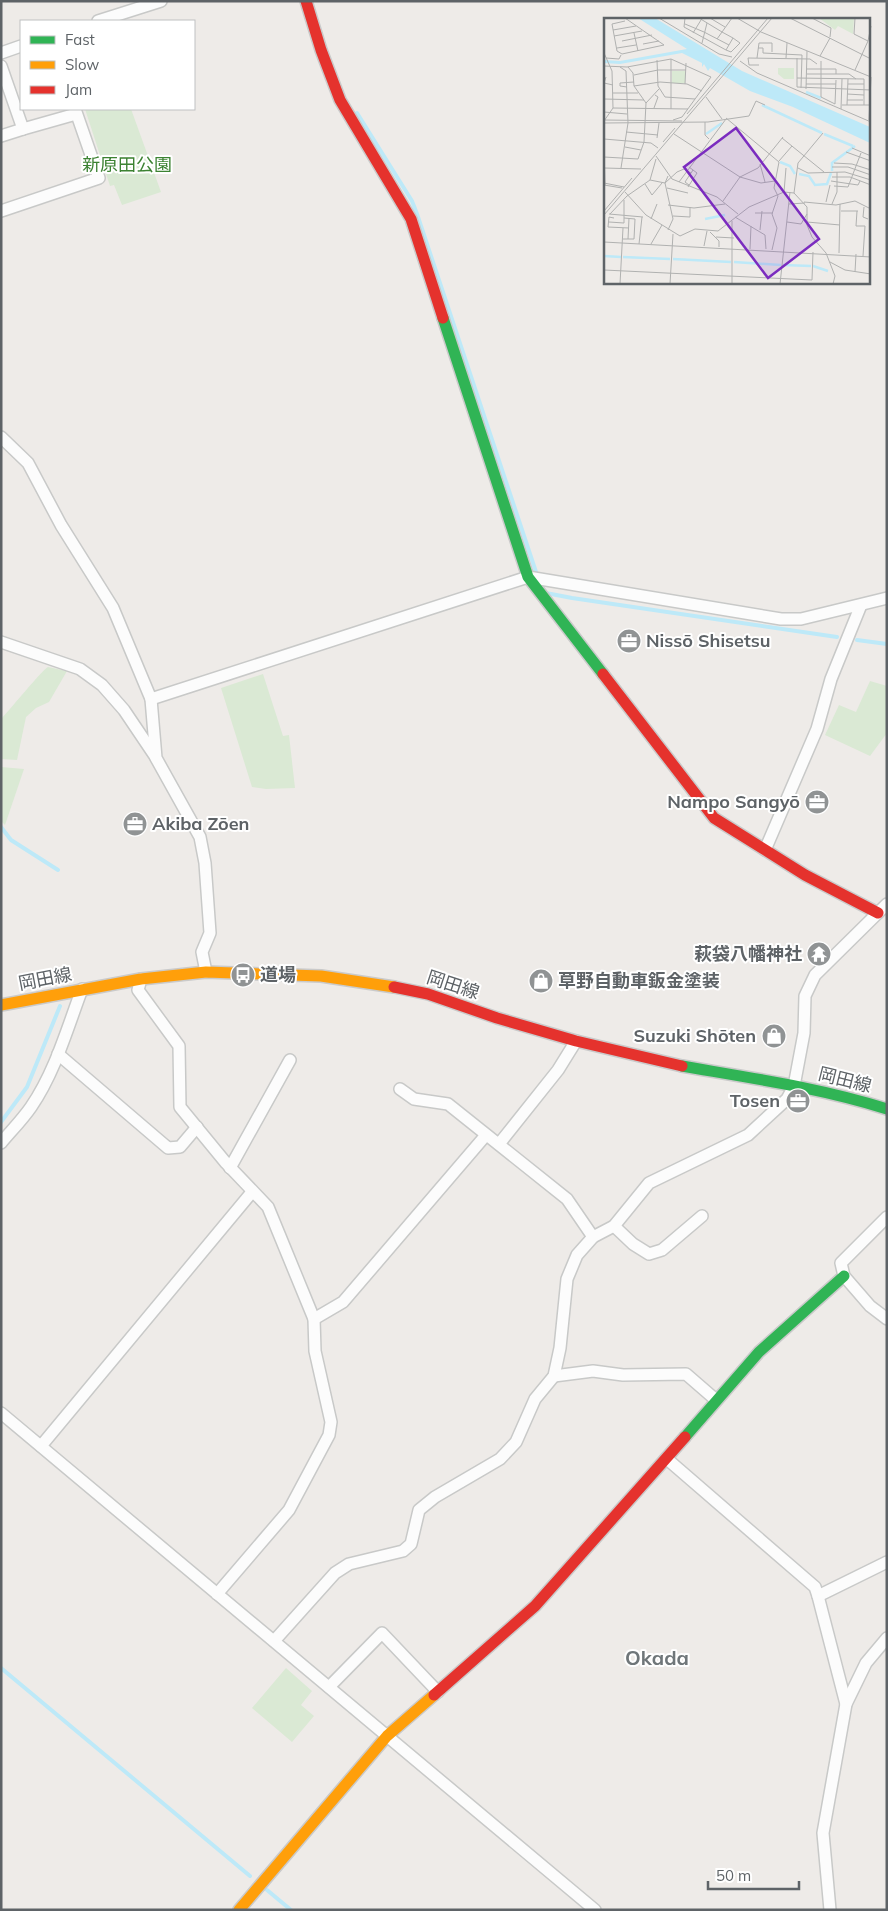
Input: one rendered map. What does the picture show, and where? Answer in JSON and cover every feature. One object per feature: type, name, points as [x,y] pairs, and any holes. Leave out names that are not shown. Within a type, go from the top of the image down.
[{"type":"street","points":[[101,20],[161,1]]},
{"type":"street","points":[[306,1],[320,50],[340,100],[411,219],[528,578],[714,818],[805,875],[878,913]]},
{"type":"street","points":[[1,53],[20,46]]},
{"type":"street","points":[[1,66],[23,129]]},
{"type":"street","points":[[1,136],[75,111],[99,178],[1,212]]},
{"type":"street","points":[[1,437],[28,463],[61,525],[114,608],[151,699],[156,758]]},
{"type":"street","points":[[151,699],[528,578],[781,619],[801,619],[887,598]]},
{"type":"street","points":[[765,850],[817,729],[831,679],[861,605]]},
{"type":"street","points":[[1,642],[80,669],[102,685],[124,710],[156,758],[200,837],[205,863],[210,933],[202,952],[206,972]]},
{"type":"street","points":[[274,1641],[335,1573],[349,1564],[402,1552],[411,1544],[419,1510],[435,1497],[500,1459],[516,1442],[535,1399],[554,1376],[560,1348],[567,1279],[577,1255],[593,1237],[614,1226],[649,1183],[748,1135],[787,1098],[794,1086],[804,1033],[805,996],[815,975],[887,904]]},
{"type":"street","name":"岡田線","points":[[1,1005],[141,978],[206,972],[321,976],[376,982],[428,994],[497,1018],[576,1041],[681,1066],[848,1097],[886,1108]]},
{"type":"street","points":[[141,978],[138,990],[179,1046],[180,1107],[230,1168],[268,1207],[314,1319],[315,1351],[331,1422],[329,1435],[289,1510],[217,1594]]},
{"type":"street","points":[[1,1144],[30,1107],[42,1088],[58,1054],[82,989]]},
{"type":"street","points":[[499,1144],[558,1070],[576,1041]]},
{"type":"street","points":[[58,1054],[168,1148],[180,1147],[197,1128]]},
{"type":"street","points":[[230,1168],[290,1060]]},
{"type":"street","points":[[400,1089],[414,1099],[448,1104],[567,1198],[593,1237]]},
{"type":"street","points":[[314,1319],[343,1302],[486,1135]]},
{"type":"street","points":[[40,1446],[252,1192]]},
{"type":"street","points":[[614,1226],[634,1244],[649,1254],[662,1250],[702,1216]]},
{"type":"street","points":[[887,1217],[841,1263],[844,1276],[870,1306],[887,1318]]},
{"type":"street","points":[[239,1910],[387,1736],[535,1606],[667,1459],[759,1352],[844,1276]]},
{"type":"street","points":[[554,1376],[593,1371],[623,1375],[686,1374],[716,1400]]},
{"type":"street","points":[[1,1413],[595,1910]]},
{"type":"street","points":[[667,1459],[815,1587],[846,1704]]},
{"type":"street","points":[[818,1596],[887,1562]]},
{"type":"street","points":[[329,1687],[382,1634],[438,1692]]},
{"type":"street","points":[[830,1910],[823,1833],[846,1704],[866,1663],[887,1638]]},
{"type":"green space","name":"新原田公園","points":[[85,110],[131,110],[161,192],[122,205],[114,185],[110,186]]},
{"type":"green space","points":[[48,667],[67,671],[49,702],[36,708],[26,717],[17,760],[1,759],[1,719]]},
{"type":"green space","points":[[263,674],[283,736],[289,735],[295,788],[266,789],[252,787],[221,688]]},
{"type":"green space","points":[[870,681],[887,686],[887,733],[870,756],[825,735],[839,705],[856,712]]},
{"type":"green space","points":[[1,767],[24,769],[5,825],[1,821]]},
{"type":"green space","points":[[286,1668],[312,1691],[301,1705],[314,1716],[292,1742],[252,1708]]},
{"type":"waterway","points":[[357,113],[412,201],[537,575]]},
{"type":"waterway","points":[[546,593],[837,637]]},
{"type":"waterway","points":[[857,640],[887,644]]},
{"type":"waterway","points":[[1,827],[11,840],[58,870]]},
{"type":"waterway","points":[[1,1122],[27,1087],[60,1006]]},
{"type":"waterway","points":[[1,1668],[250,1876]]},
{"type":"waterway","points":[[267,1890],[291,1910]]},
{"type":"traffic: fast","points":[[443,318],[528,577],[603,674]]},
{"type":"traffic: fast","points":[[682,1066],[811,1089],[887,1109]]},
{"type":"traffic: fast","points":[[685,1437],[759,1352],[844,1276]]},
{"type":"traffic: slow","points":[[1,1005],[141,979],[206,972],[321,976],[394,987]]},
{"type":"traffic: slow","points":[[239,1910],[387,1736],[434,1695]]},
{"type":"traffic: jam","points":[[306,1],[321,50],[340,100],[411,219],[443,318]]},
{"type":"traffic: jam","points":[[603,674],[714,818],[805,875],[878,913]]},
{"type":"traffic: jam","points":[[394,987],[428,994],[497,1018],[576,1041],[682,1066]]},
{"type":"traffic: jam","points":[[434,1695],[535,1606],[685,1437]]},
{"type":"place","name":"Nissō Shisetsu","points":[[629,641]]},
{"type":"place","name":"Nampo Sangyō","points":[[817,802]]},
{"type":"place","name":"Akiba Zōen","points":[[135,824]]},
{"type":"place","name":"萩袋八幡神社","points":[[819,954]]},
{"type":"place","name":"道場","points":[[243,975]]},
{"type":"place","name":"草野自動車鈑金塗装","points":[[541,981]]},
{"type":"place","name":"Suzuki Shōten","points":[[774,1036]]},
{"type":"place","name":"Tosen","points":[[798,1101]]},
{"type":"district","name":"Okada","points":[[657,1658]]}]
